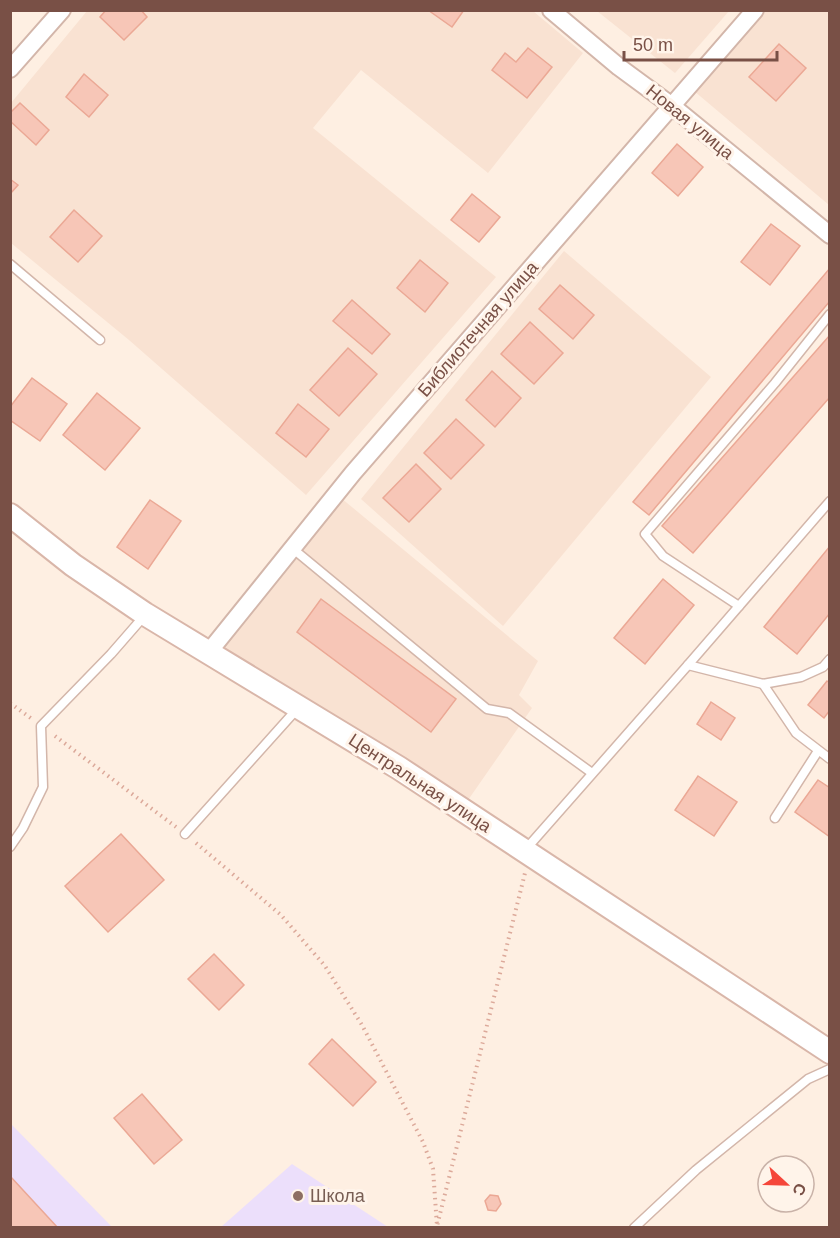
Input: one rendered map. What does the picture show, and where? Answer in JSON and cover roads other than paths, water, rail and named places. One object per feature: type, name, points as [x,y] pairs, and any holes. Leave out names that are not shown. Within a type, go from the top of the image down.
[{"type":"main road","name":"Центральная улица","points":[[10,515],[74,565],[145,614],[399,768],[830,1052]]},
{"type":"street","points":[[10,69],[63,10]]},
{"type":"street","name":"Новая улица","points":[[550,10],[830,235]]},
{"type":"street","name":"Библиотечная улица","points":[[208,653],[353,473],[754,10]]},
{"type":"lane","points":[[10,264],[100,340]]},
{"type":"lane","points":[[739,606],[663,556],[645,534],[767,392],[830,314]]},
{"type":"lane","points":[[531,854],[592,773],[830,501]]},
{"type":"lane","points":[[292,547],[487,710],[509,713],[592,773]]},
{"type":"lane","points":[[10,847],[23,828],[43,787],[41,726],[111,654],[145,614]]},
{"type":"lane","points":[[688,665],[763,684],[801,677],[823,667],[830,659]]},
{"type":"lane","points":[[763,684],[796,733],[830,759]]},
{"type":"lane","points":[[185,834],[299,706]]},
{"type":"lane","points":[[776,818],[818,751]]},
{"type":"lane","points":[[634,1227],[696,1170],[808,1079],[830,1069]]},
{"type":"place","name":"Школа","points":[[298,1196]]}]
